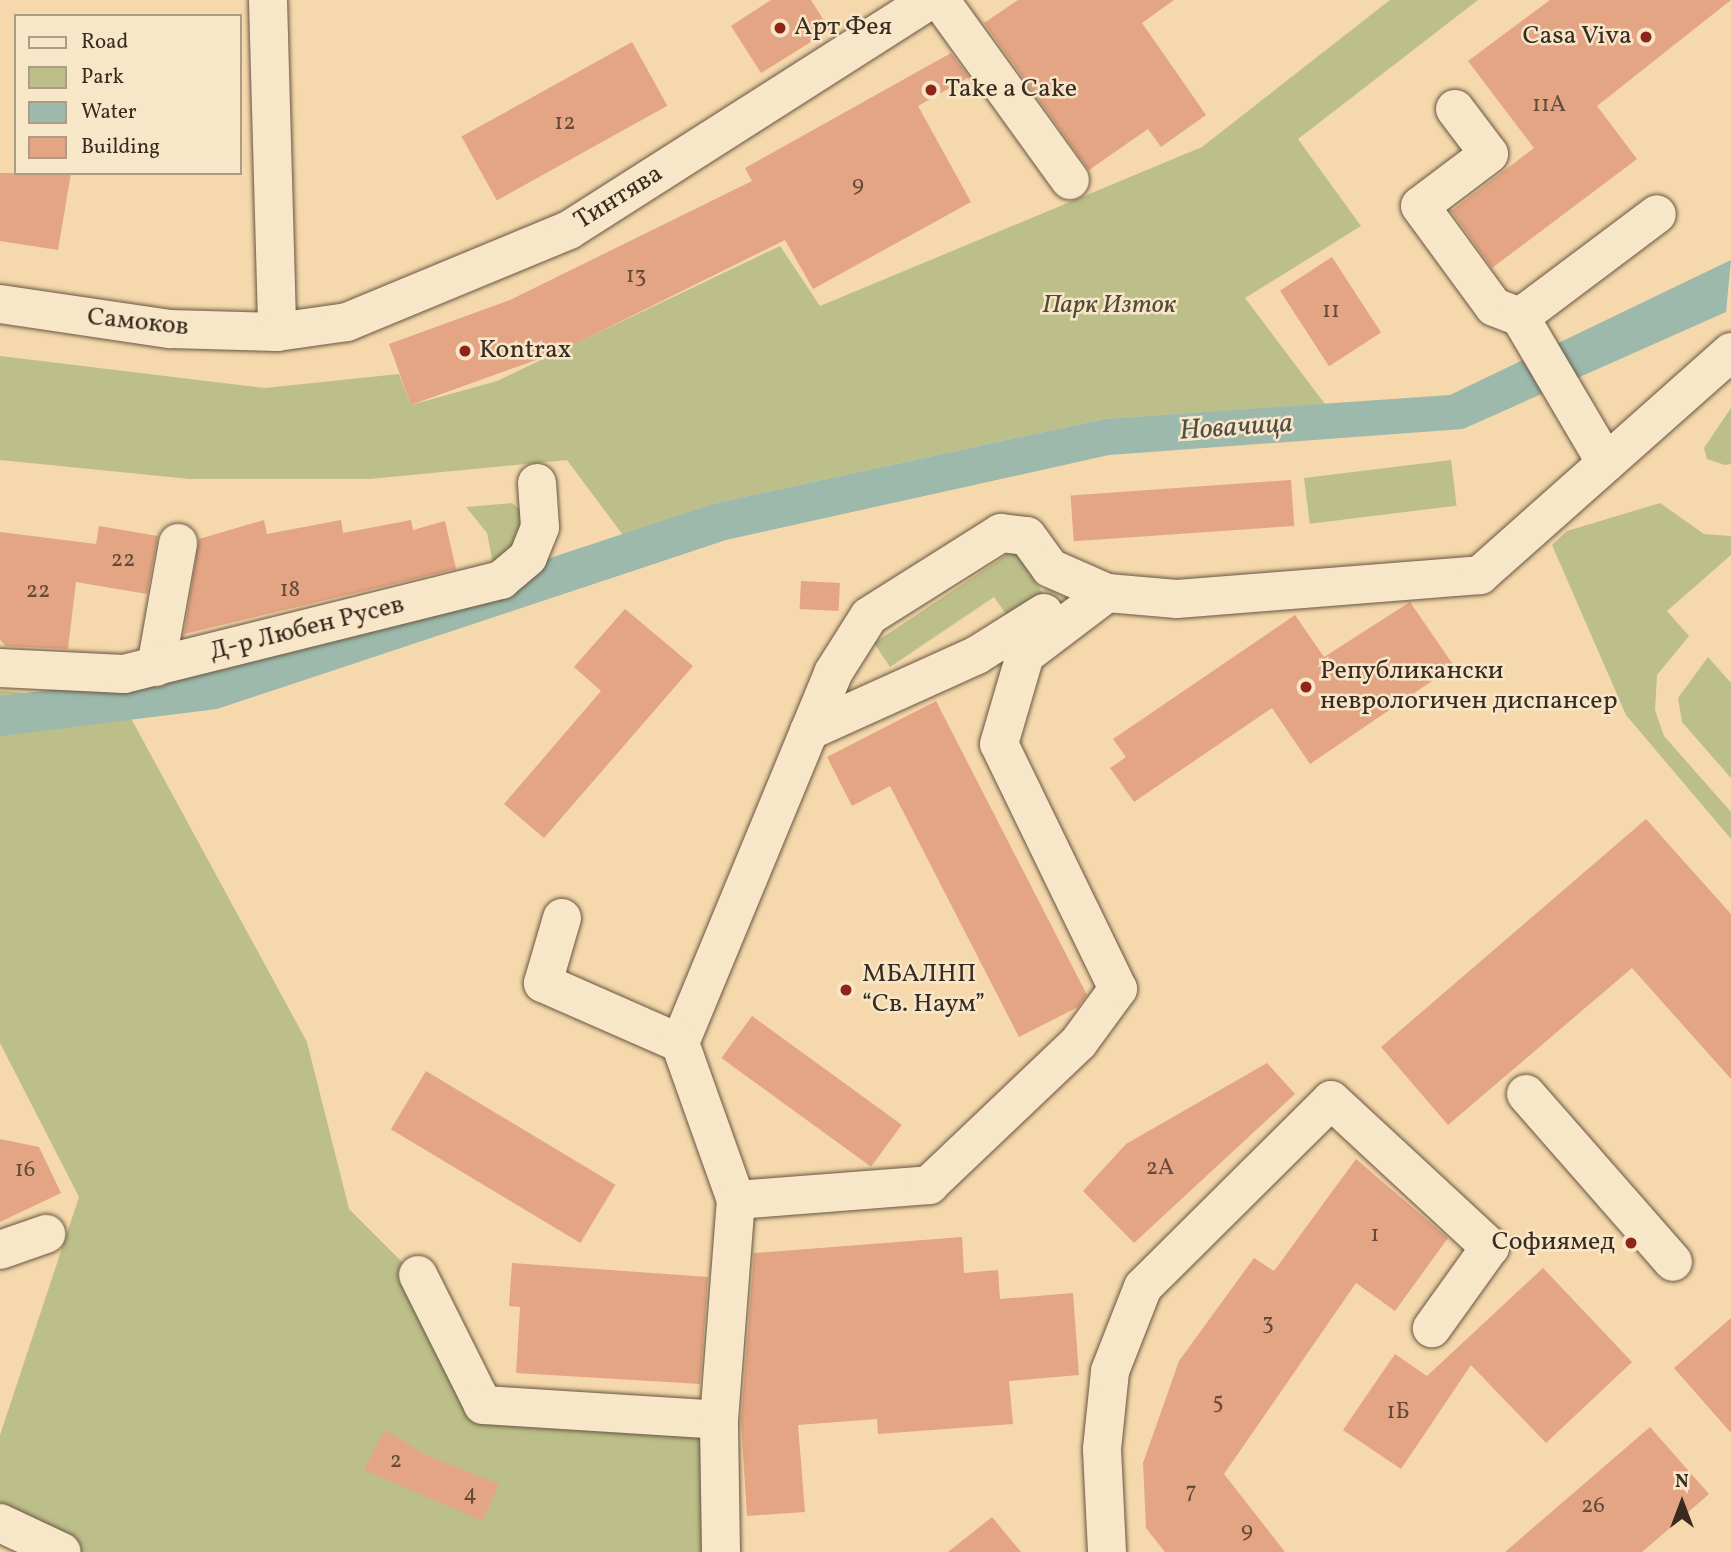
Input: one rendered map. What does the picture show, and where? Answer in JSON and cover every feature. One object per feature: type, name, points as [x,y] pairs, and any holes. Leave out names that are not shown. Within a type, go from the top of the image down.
[{"type":"street","points":[[268,0],[278,332]]},
{"type":"street","points":[[940,0],[1070,180]]},
{"type":"street","name":"Тинтява","points":[[278,332],[347,322],[569,230],[908,5]]},
{"type":"street","points":[[1455,109],[1489,154],[1420,206],[1494,307],[1529,327],[1568,403],[1606,463]]},
{"type":"street","points":[[1529,327],[1657,214]]},
{"type":"street","name":"Самоков","points":[[0,304],[170,329],[278,332]]},
{"type":"street","points":[[721,1552],[719,1420],[736,1200],[680,1043],[833,673],[869,616],[1001,533],[1027,536],[1050,568],[1095,588],[1177,599],[1480,575],[1731,352]]},
{"type":"street","name":"Д-р Любен Русев","points":[[0,668],[124,674],[501,580],[528,557],[540,527],[537,483]]},
{"type":"street","points":[[156,667],[178,543]]},
{"type":"street","points":[[809,731],[1016,635],[1095,588]]},
{"type":"street","points":[[736,1200],[929,1185],[1079,1042],[1118,989],[999,744],[1025,655],[1095,588]]},
{"type":"street","points":[[562,918],[543,983],[680,1043]]},
{"type":"street","points":[[1526,1094],[1673,1262]]},
{"type":"street","points":[[1107,1552],[1102,1449],[1110,1371],[1143,1287],[1331,1100],[1490,1247],[1432,1328]]},
{"type":"street","points":[[0,1250],[46,1234]]},
{"type":"street","points":[[418,1275],[483,1405],[719,1420]]},
{"type":"street","points":[[0,1522],[62,1552]]},
{"type":"green space","name":"Парк Изток","points":[[1390,0],[1478,0],[1298,139],[1361,226],[1245,298],[1325,404],[1104,419],[716,503],[623,535],[567,460],[369,479],[190,479],[0,460],[0,356],[265,388],[399,374],[411,405],[497,381],[780,246],[820,306],[1202,147]]},
{"type":"green space","points":[[1731,408],[1731,464],[1725,465],[1707,459],[1704,448]]},
{"type":"green space","points":[[1451,460],[1457,506],[1310,524],[1304,478]]},
{"type":"green space","points":[[512,503],[528,516],[519,546],[493,564],[487,533],[466,507]]},
{"type":"green space","points":[[1660,503],[1704,534],[1731,536],[1731,555],[1667,611],[1689,636],[1657,675],[1655,710],[1664,736],[1731,812],[1731,839],[1626,715],[1552,545],[1567,531]]},
{"type":"green space","points":[[1014,550],[1052,607],[1017,630],[994,597],[890,667],[874,643]]},
{"type":"green space","points":[[1708,657],[1731,683],[1731,778],[1682,722],[1678,698]]},
{"type":"green space","points":[[0,691],[121,700],[307,1042],[349,1209],[408,1268],[477,1412],[705,1429],[707,1552],[62,1552],[0,1523],[0,1435],[79,1197],[0,1043]]},
{"type":"water","name":"Новачица","points":[[1731,260],[1726,312],[1463,429],[1109,455],[726,540],[217,709],[0,736],[0,696],[207,672],[716,503],[1104,419],[1450,395]]},
{"type":"building","points":[[771,0],[811,0],[830,30],[761,73],[731,26]]},
{"type":"building","points":[[1018,0],[1174,0],[1142,23],[1206,115],[1161,147],[1148,129],[1089,170],[984,23]]},
{"type":"building","points":[[1550,0],[1731,0],[1597,106],[1637,159],[1492,268],[1451,211],[1534,148],[1468,61]]},
{"type":"building","points":[[632,42],[667,106],[497,200],[461,137]]},
{"type":"building","points":[[951,53],[969,77],[918,106],[971,202],[813,289],[785,240],[561,351],[411,405],[389,344],[510,300],[752,181],[745,168]]},
{"type":"building","points":[[0,173],[71,175],[58,250],[0,241]]},
{"type":"building","points":[[1332,257],[1381,332],[1329,366],[1280,291]]},
{"type":"building","points":[[1291,480],[1294,526],[1074,541],[1071,495]]},
{"type":"building","points":[[264,520],[267,534],[341,520],[343,533],[411,520],[413,530],[445,521],[456,569],[184,634],[199,539]]},
{"type":"building","points":[[99,526],[158,536],[147,594],[76,582],[68,649],[6,646],[0,640],[0,532],[96,544]]},
{"type":"building","points":[[801,581],[840,583],[838,611],[800,609]]},
{"type":"building","name":"Републикански неврологичен диспансер","points":[[1410,602],[1454,666],[1310,764],[1272,708],[1134,802],[1110,768],[1126,757],[1113,739],[1295,615],[1324,657]]},
{"type":"building","points":[[625,609],[693,666],[544,838],[504,804],[601,691],[574,667]]},
{"type":"building","points":[[936,701],[1087,995],[1078,1007],[1019,1037],[890,786],[852,806],[827,757]]},
{"type":"building","points":[[1646,819],[1731,914],[1731,1079],[1632,968],[1448,1125],[1381,1047]]},
{"type":"building","points":[[752,1016],[902,1125],[871,1167],[721,1058]]},
{"type":"building","points":[[1267,1063],[1295,1094],[1134,1243],[1083,1191],[1126,1144]]},
{"type":"building","points":[[426,1071],[615,1185],[580,1243],[391,1129]]},
{"type":"building","points":[[0,1139],[39,1147],[61,1193],[0,1222]]},
{"type":"building","points":[[1356,1159],[1448,1238],[1395,1311],[1356,1283],[1224,1474],[1285,1552],[1165,1552],[1146,1528],[1143,1463],[1179,1361],[1254,1258],[1274,1271]]},
{"type":"building","points":[[962,1237],[964,1273],[998,1270],[1000,1299],[1073,1293],[1079,1375],[1009,1381],[1013,1424],[878,1434],[877,1419],[798,1425],[805,1512],[747,1516],[741,1421],[754,1253]]},
{"type":"building","points":[[512,1263],[708,1277],[700,1384],[516,1373],[520,1307],[509,1306]]},
{"type":"building","points":[[1543,1268],[1632,1362],[1546,1443],[1471,1365],[1401,1469],[1343,1430],[1395,1354],[1427,1376]]},
{"type":"building","points":[[1731,1318],[1731,1433],[1674,1368]]},
{"type":"building","points":[[1650,1427],[1709,1494],[1656,1540],[1642,1552],[1505,1552]]},
{"type":"building","points":[[385,1430],[426,1455],[499,1484],[483,1521],[364,1470]]},
{"type":"building","points":[[992,1517],[1021,1552],[948,1552]]},
{"type":"place","name":"Арт Фея","points":[[780,28]]},
{"type":"place","name":"Casa Viva","points":[[1646,37]]},
{"type":"place","name":"Take a Cake","points":[[931,90]]},
{"type":"place","name":"Kontrax","points":[[465,351]]},
{"type":"place","name":"Републикански неврологичен диспансер","points":[[1306,687]]},
{"type":"place","name":"MБАЛНП “Св. Наум”","points":[[846,990]]},
{"type":"place","name":"Софиямед","points":[[1631,1243]]}]
